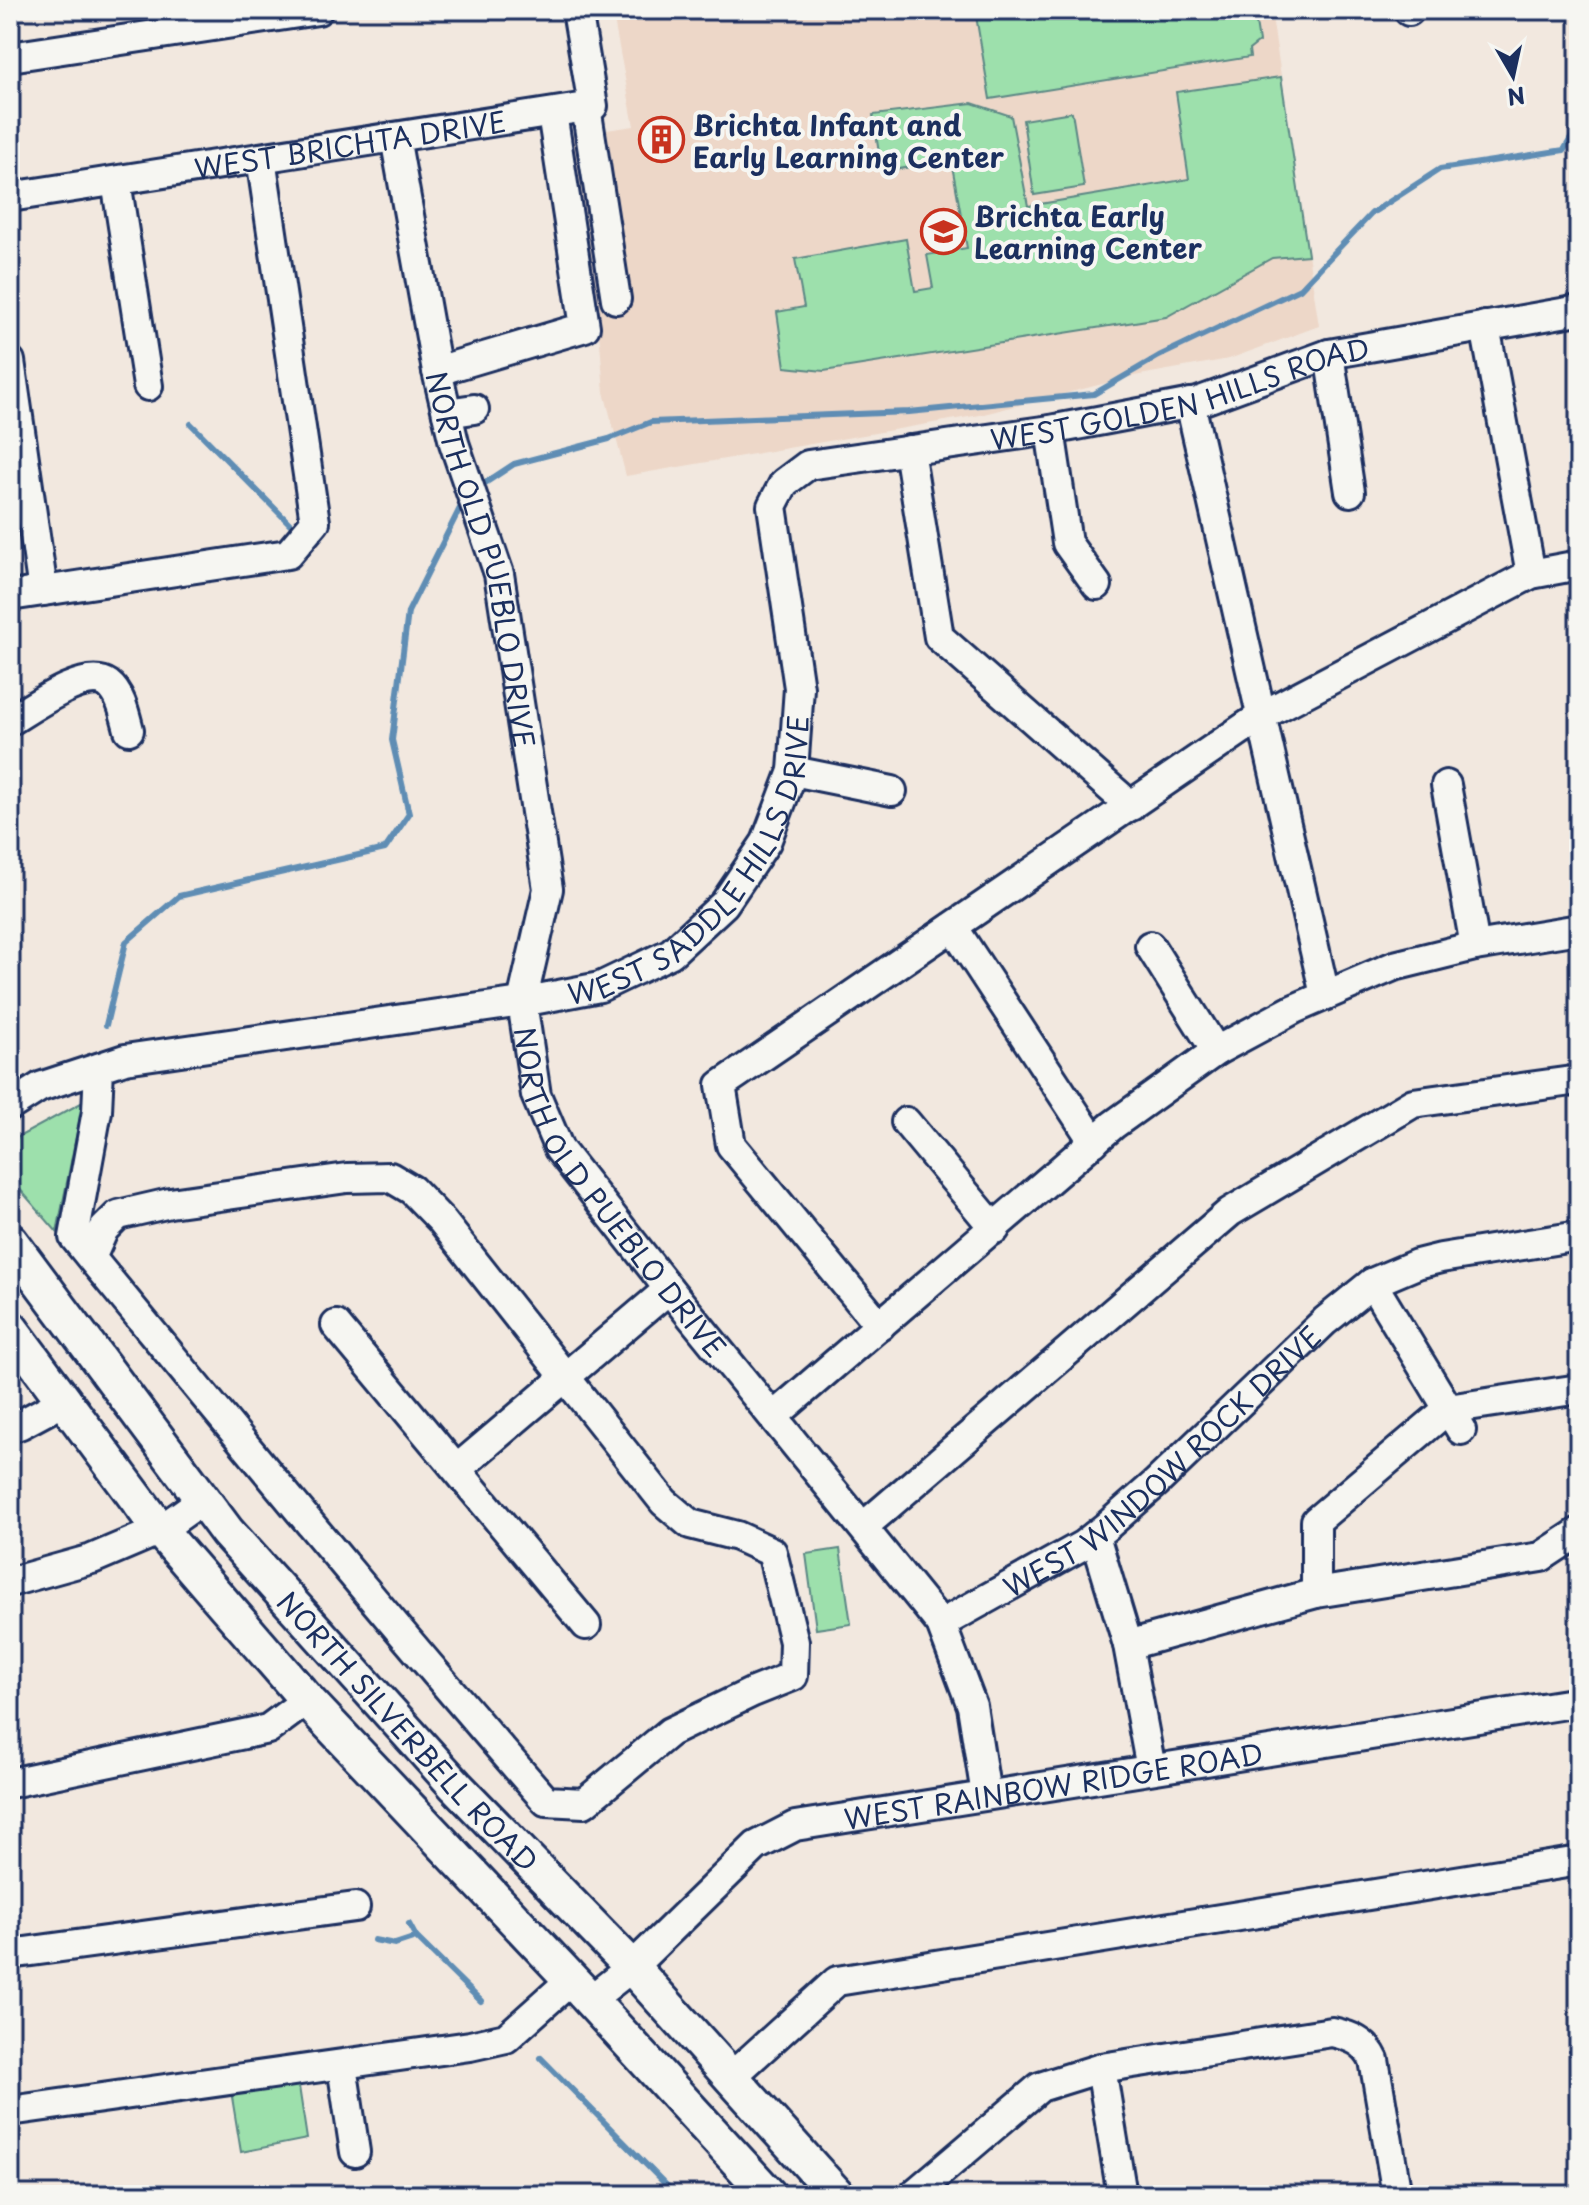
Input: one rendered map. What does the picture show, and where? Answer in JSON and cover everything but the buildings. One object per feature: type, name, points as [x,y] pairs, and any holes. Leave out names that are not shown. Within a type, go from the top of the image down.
[{"type":"main road","name":"NORTH SILVERBELL ROAD","points":[[10,1241],[227,1532],[456,1786],[632,1967],[837,2195]]},
{"type":"main road","name":"NORTH SILVERBELL ROAD","points":[[10,1328],[160,1530],[307,1700],[581,1990],[769,2195]]},
{"type":"street","points":[[10,57],[318,10]]},
{"type":"street","points":[[577,10],[593,106],[586,107],[616,299]]},
{"type":"street","name":"WEST BRICHTA DRIVE","points":[[10,197],[586,107]]},
{"type":"street","points":[[437,371],[585,327],[552,113]]},
{"type":"street","name":"NORTH OLD PUEBLO DRIVE","points":[[395,137],[437,371],[460,411],[454,443],[499,574],[548,889],[522,1002],[536,1095],[559,1149],[941,1624],[972,1706],[986,1795]]},
{"type":"street","points":[[10,596],[288,554],[315,522],[261,158]]},
{"type":"street","points":[[116,181],[148,386]]},
{"type":"street","name":"WEST GOLDEN HILLS ROAD","points":[[784,483],[808,465],[1050,430],[1190,403],[1329,354],[1579,310]]},
{"type":"street","points":[[1485,326],[1531,574]]},
{"type":"street","points":[[1329,354],[1350,492]]},
{"type":"street","points":[[10,361],[43,591]]},
{"type":"street","points":[[1190,403],[1325,995]]},
{"type":"street","points":[[1050,430],[1067,543],[1097,585]]},
{"type":"street","points":[[909,450],[939,637],[1131,806]]},
{"type":"street","name":"WEST SADDLE HILLS DRIVE","points":[[10,1106],[40,1087],[125,1059],[522,1002],[600,987],[671,953],[724,904],[766,842],[793,771],[799,688],[772,506],[784,483]]},
{"type":"street","points":[[880,1326],[731,1145],[721,1085],[1261,716],[1531,574],[1579,565]]},
{"type":"street","points":[[10,721],[65,689],[86,681],[100,680],[111,686],[124,709],[129,730]]},
{"type":"street","points":[[793,771],[892,791]]},
{"type":"street","points":[[1446,785],[1475,946]]},
{"type":"street","points":[[953,927],[1094,1142]]},
{"type":"street","points":[[774,1416],[1113,1125],[1216,1051],[1325,995],[1394,966],[1475,946],[1579,929]]},
{"type":"street","points":[[1150,946],[1216,1051]]},
{"type":"street","points":[[91,1258],[104,1229],[118,1215],[170,1203],[347,1178],[390,1177],[412,1190],[442,1221],[664,1502],[690,1524],[737,1536],[772,1552],[794,1642],[793,1676],[670,1732],[584,1803],[546,1801],[450,1691],[91,1258],[74,1237],[97,1111],[99,1068]]},
{"type":"street","points":[[863,1527],[1230,1212],[1413,1103],[1579,1080]]},
{"type":"street","points":[[906,1122],[995,1229]]},
{"type":"street","name":"WEST WINDOW ROCK DRIVE","points":[[941,1624],[1095,1536],[1156,1483],[1325,1321],[1372,1283],[1417,1264],[1441,1258],[1579,1236]]},
{"type":"street","points":[[1372,1283],[1455,1420]]},
{"type":"street","points":[[457,1469],[669,1289]]},
{"type":"street","points":[[336,1325],[586,1625]]},
{"type":"street","points":[[1316,1593],[1316,1521],[1455,1420],[1579,1389]]},
{"type":"street","points":[[10,1428],[64,1401]]},
{"type":"street","points":[[10,1582],[92,1559],[160,1530],[202,1500]]},
{"type":"street","points":[[1128,1645],[1316,1593],[1526,1560],[1552,1551],[1579,1532]]},
{"type":"street","points":[[1095,1536],[1128,1645],[1151,1769]]},
{"type":"street","points":[[10,1783],[268,1729],[307,1700]]},
{"type":"street","name":"WEST RAINBOW RIDGE ROAD","points":[[10,2111],[470,2046],[506,2038],[581,1990],[632,1967],[756,1846],[795,1826],[1579,1702]]},
{"type":"street","points":[[731,2077],[837,1981],[1579,1861]]},
{"type":"street","points":[[10,1954],[355,1907]]},
{"type":"street","points":[[913,2195],[1040,2087],[1101,2068],[1321,2033],[1364,2033],[1377,2069],[1397,2195]]},
{"type":"street","points":[[1101,2068],[1122,2195]]},
{"type":"street","points":[[344,2079],[355,2152]]},
{"type":"shaded area","name":"Brichta Early Learning Center","points":[[612,10],[1271,10],[1319,326],[1229,359],[1134,376],[980,415],[626,476],[604,392],[600,342],[566,136],[634,126]]},
{"type":"green space","points":[[975,10],[1254,10],[1259,42],[1249,50],[1250,57],[990,99]]},
{"type":"green space","points":[[1281,77],[1308,255],[1272,258],[1166,317],[824,371],[785,367],[777,312],[804,307],[795,259],[906,239],[915,291],[933,288],[927,255],[967,248],[951,160],[882,172],[873,115],[972,103],[1011,116],[1028,206],[1189,179],[1176,92]]},
{"type":"green space","points":[[1072,112],[1084,187],[1034,195],[1023,120]]},
{"type":"green space","points":[[83,1102],[57,1232],[11,1179],[11,1141]]},
{"type":"green space","points":[[840,1549],[851,1624],[816,1629],[806,1554]]},
{"type":"green space","points":[[298,2080],[307,2139],[241,2152],[231,2091]]},
{"type":"waterway","points":[[476,489],[514,464],[609,439],[651,422],[909,412],[1094,394],[1159,356],[1300,289],[1372,213],[1440,169],[1564,150],[1579,125]]},
{"type":"waterway","points":[[191,424],[296,530]]},
{"type":"waterway","points":[[106,1025],[126,942],[179,896],[385,849],[409,814],[392,740],[408,612],[463,502]]},
{"type":"waterway","points":[[409,1924],[416,1937],[481,2001]]},
{"type":"waterway","points":[[374,1940],[395,1944],[416,1937]]},
{"type":"waterway","points":[[541,2058],[676,2195]]},
{"type":"place","name":"Brichta Infant and Early Learning Center","points":[[662,140]]},
{"type":"place","name":"Brichta Early Learning Center","points":[[943,231]]}]
